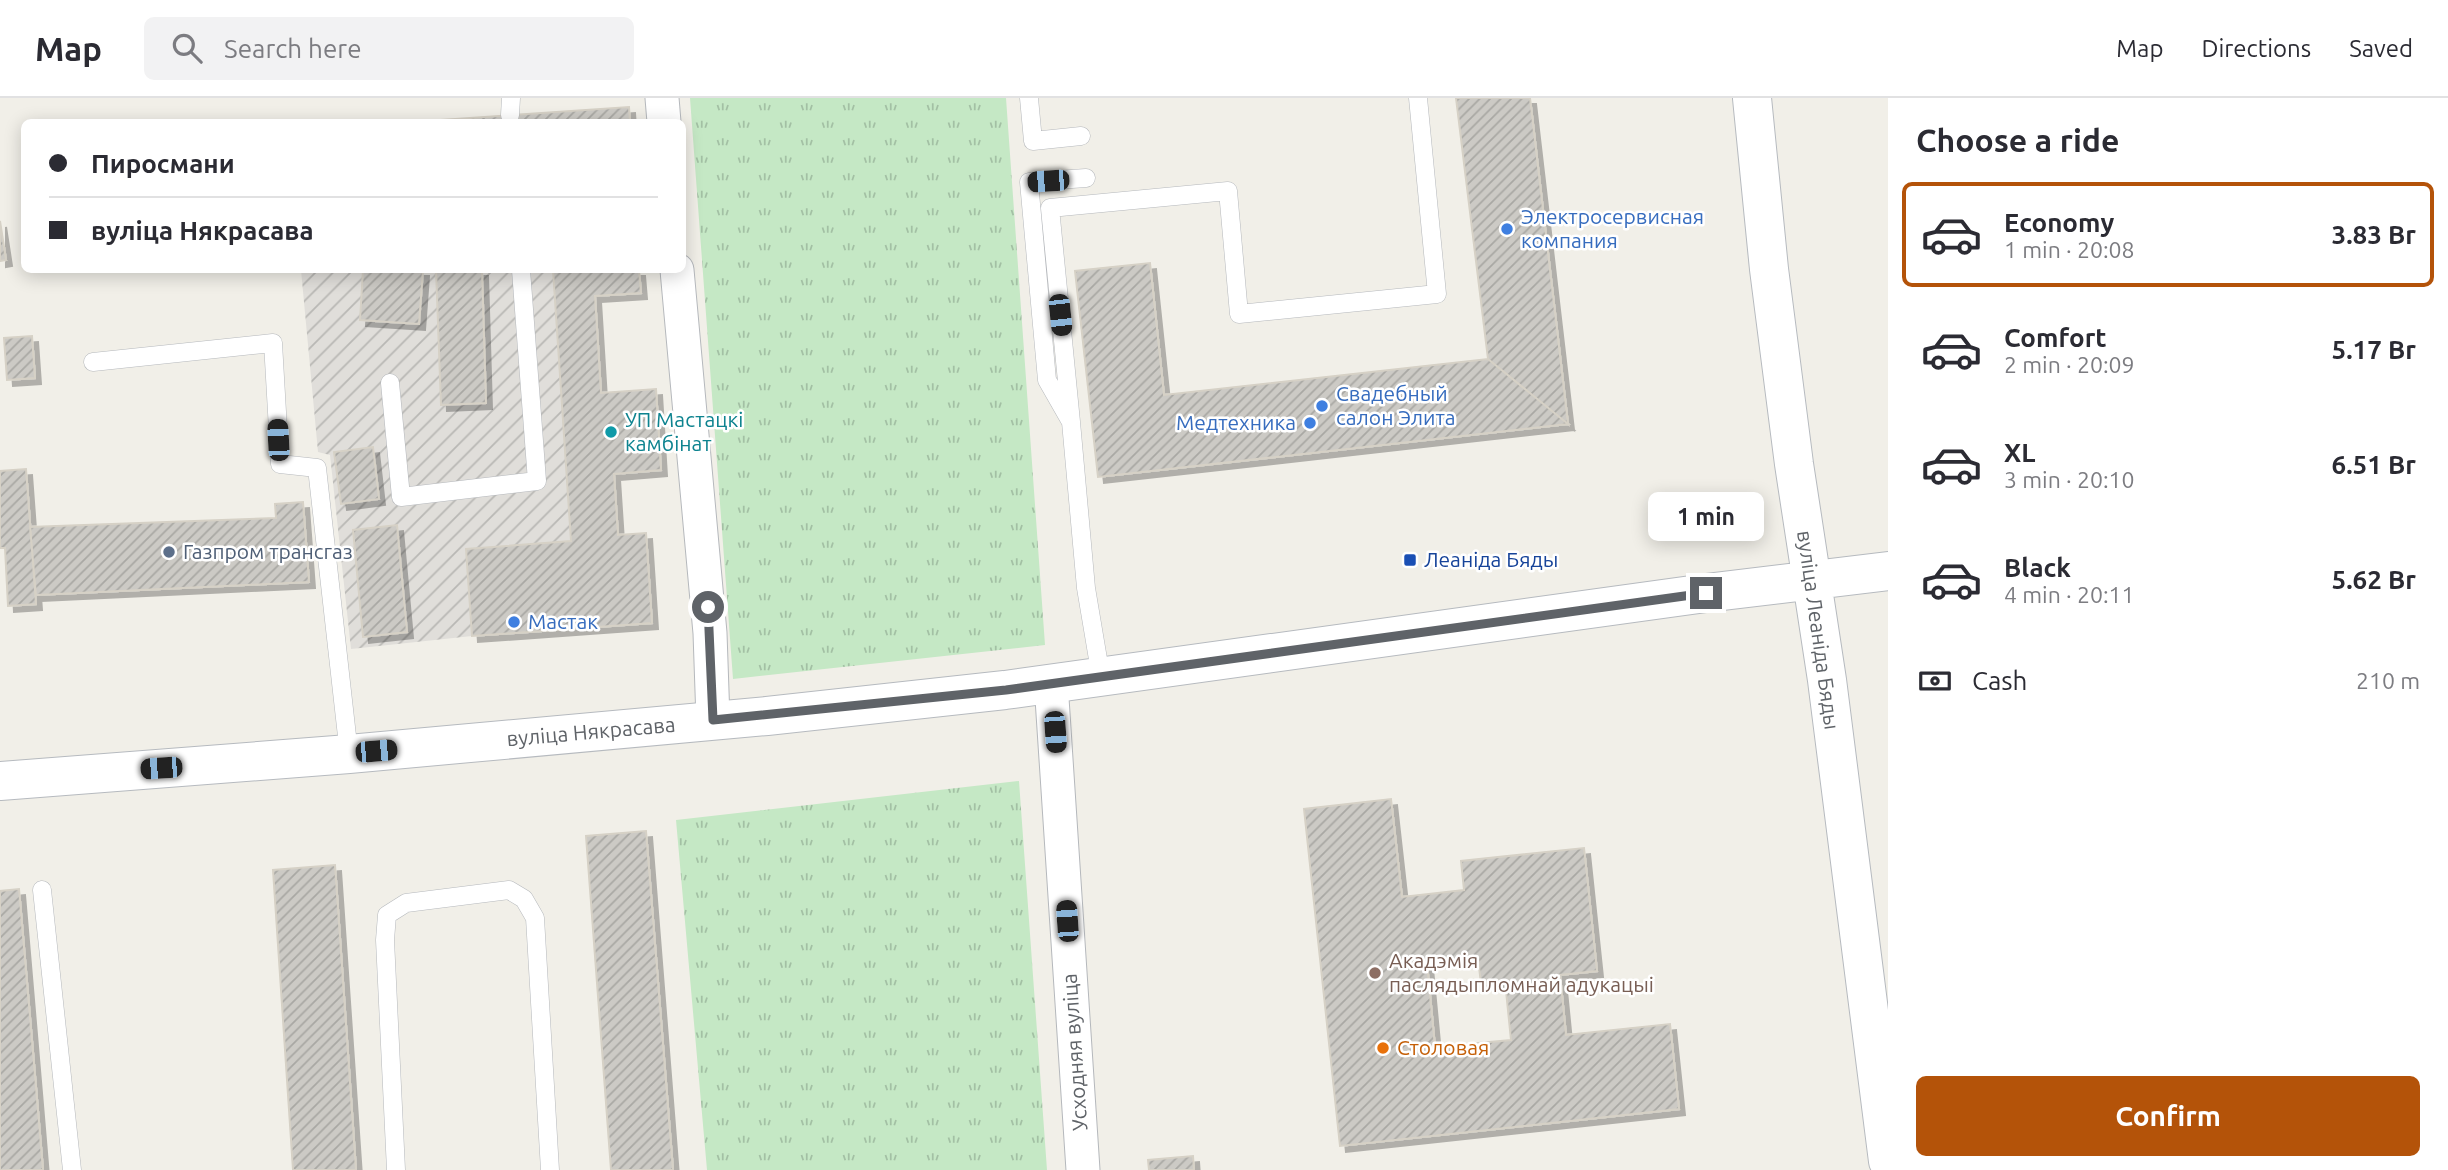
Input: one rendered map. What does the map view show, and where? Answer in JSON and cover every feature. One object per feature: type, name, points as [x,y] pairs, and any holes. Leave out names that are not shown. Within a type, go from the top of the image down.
[{"type":"main road","name":"вуліца Леаніда Бяды","points":[[1752,98],[1769,269],[1794,464],[1827,680],[1888,1161]]},
{"type":"main road","name":"вуліца Някрасава","points":[[0,781],[349,754],[713,720],[1051,684],[1888,570]]},
{"type":"street","points":[[662,98],[664,119]]},
{"type":"street","points":[[677,273],[710,633],[713,720]]},
{"type":"street","name":"Усходняя вуліца","points":[[1051,684],[1083,1170]]},
{"type":"lane","points":[[1029,98],[1033,141],[1081,136]]},
{"type":"lane","points":[[1101,677],[1086,588],[1050,208],[1228,191],[1239,314],[1437,294],[1418,98]]},
{"type":"lane","points":[[1071,422],[1047,380],[1029,182],[1086,178]]},
{"type":"lane","points":[[390,383],[401,497],[537,481],[521,273]]},
{"type":"lane","points":[[93,362],[273,343],[279,464],[317,468],[349,754]]},
{"type":"lane","points":[[42,890],[72,1170]]},
{"type":"lane","points":[[396,1170],[385,940],[387,915],[406,902],[509,890],[524,899],[535,918],[550,1170]]},
{"type":"shaded area","points":[[301,273],[639,273],[641,293],[595,297],[601,393],[656,389],[661,470],[614,475],[618,535],[646,533],[652,623],[472,636],[351,649],[330,455],[318,452]]},
{"type":"green space","points":[[690,98],[1006,98],[1045,645],[733,679]]},
{"type":"green space","points":[[1019,781],[1047,1170],[707,1170],[676,820]]},
{"type":"building","points":[[1456,98],[1530,98],[1568,424],[1488,359]]},
{"type":"building","points":[[629,107],[630,119],[455,119]]},
{"type":"building","points":[[0,221],[6,260],[0,261]]},
{"type":"building","points":[[1150,263],[1164,395],[1488,359],[1568,424],[1098,477],[1075,271]]},
{"type":"building","points":[[363,273],[423,273],[419,324],[360,320]]},
{"type":"building","points":[[436,273],[482,273],[486,403],[441,405]]},
{"type":"building","name":"УП Мастацкі камбінат","points":[[553,273],[639,273],[641,293],[595,296],[601,393],[656,389],[661,470],[614,474],[618,535],[646,533],[652,623],[472,636],[466,549],[571,541]]},
{"type":"building","points":[[32,336],[35,378],[7,380],[4,338]]},
{"type":"building","points":[[373,447],[379,499],[341,504],[334,452]]},
{"type":"building","points":[[26,469],[36,604],[8,606],[5,548],[0,548],[0,471]]},
{"type":"building","name":"Газпром трансгаз","points":[[303,502],[309,582],[36,595],[30,527],[276,518],[275,504]]},
{"type":"building","points":[[397,525],[407,632],[363,637],[353,530]]},
{"type":"building","name":"Акадэмія паслядыпломнай адукацыі","points":[[1391,799],[1402,897],[1464,890],[1461,861],[1584,848],[1597,971],[1560,975],[1566,1035],[1670,1024],[1679,1109],[1340,1146],[1304,809]],"holes":[[[1478,958],[1481,984],[1505,981],[1511,1040],[1435,1047],[1427,963]]]},
{"type":"building","points":[[646,831],[673,1170],[611,1170],[586,836]]},
{"type":"building","points":[[335,865],[356,1170],[293,1170],[273,870]]},
{"type":"building","points":[[19,889],[43,1170],[0,1170],[0,891]]},
{"type":"building","points":[[1193,1156],[1194,1170],[1149,1170],[1148,1160]]},
{"type":"place","name":"Электросервисная компания","points":[[1507,229]]},
{"type":"place","name":"Свадебный салон Элита","points":[[1322,406]]},
{"type":"place","name":"Медтехника","points":[[1310,423]]},
{"type":"place","name":"УП Мастацкі камбінат","points":[[611,432]]},
{"type":"place","name":"Газпром трансгаз","points":[[169,552]]},
{"type":"place","name":"Леаніда Бяды","points":[[1410,560]]},
{"type":"place","name":"Мастак","points":[[514,622]]},
{"type":"place","name":"Акадэмія паслядыпломнай адукацыі","points":[[1375,973]]},
{"type":"place","name":"Столовая","points":[[1383,1048]]},
{"type":"route","points":[[708,607],[713,720],[1006,690],[1706,593]]}]
